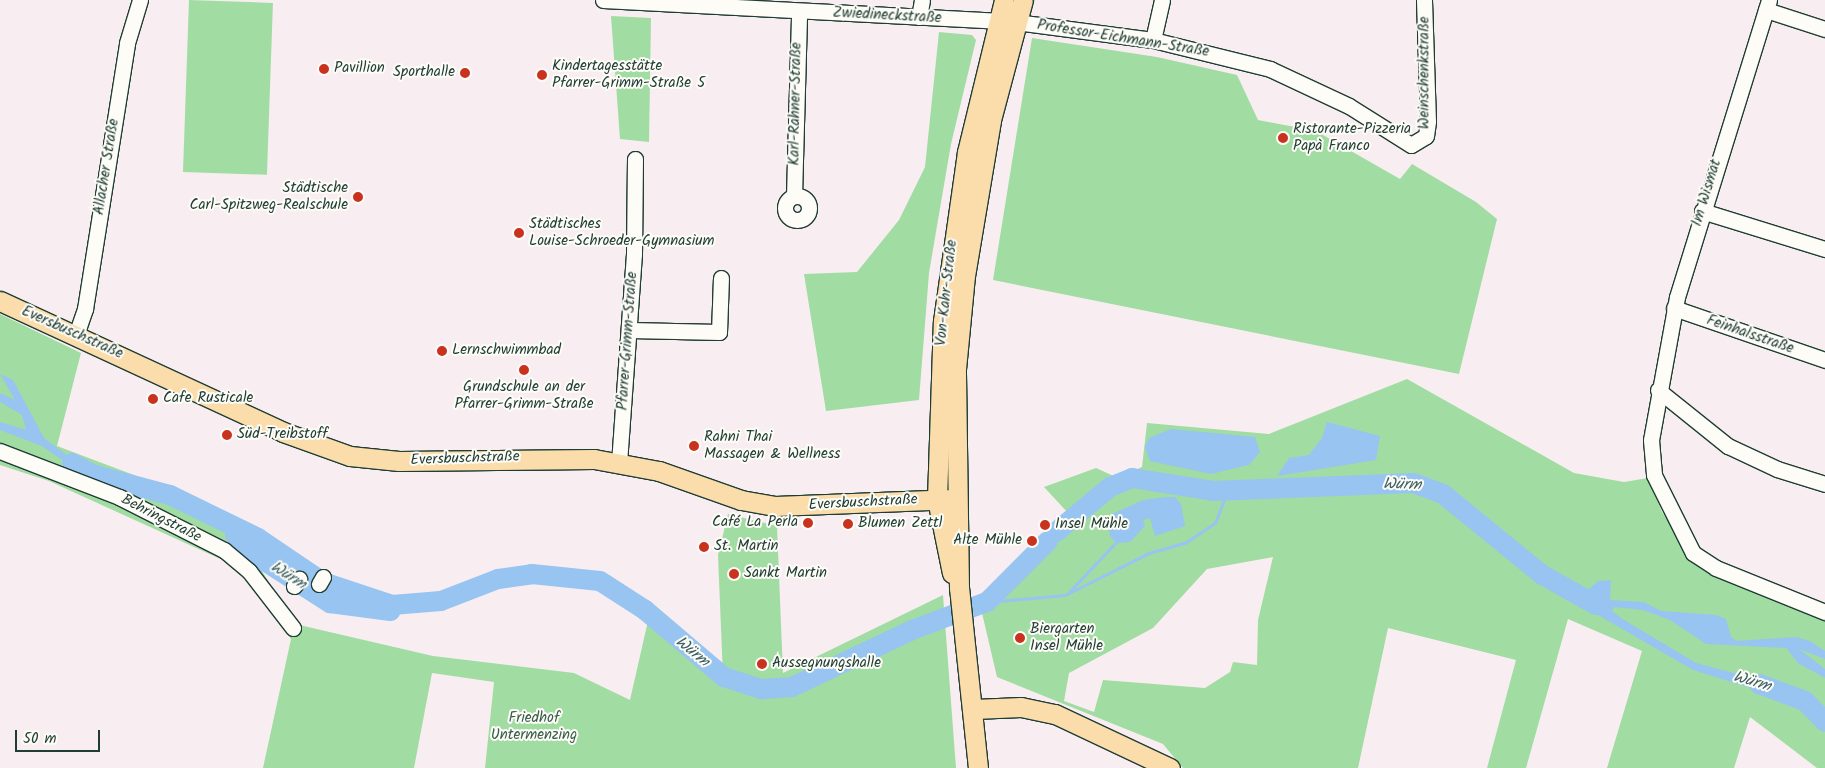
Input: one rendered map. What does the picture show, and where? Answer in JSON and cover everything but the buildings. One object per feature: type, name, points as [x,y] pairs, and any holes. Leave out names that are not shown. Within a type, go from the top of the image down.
[{"type":"main road","name":"Von-Kahr-Straße","points":[[978,768],[974,709],[959,588],[955,399],[963,292],[1007,22],[1004,0]]},
{"type":"main road","name":"Von-Kahr-Straße","points":[[959,588],[946,556],[937,499],[938,379],[952,238],[1007,22],[1023,0]]},
{"type":"main road","name":"Eversbuschstraße","points":[[0,301],[283,432],[350,456],[399,461],[544,456],[619,462],[772,506],[956,499]]},
{"type":"main road","points":[[974,709],[1021,706],[1055,714],[1170,768]]},
{"type":"street","name":"Allacher Straße","points":[[76,335],[85,309],[127,43],[140,0]]},
{"type":"street","points":[[919,17],[922,0]]},
{"type":"street","points":[[1153,40],[1162,0]]},
{"type":"street","name":"Weinschenkstraße","points":[[1419,144],[1426,136],[1428,122],[1424,0]]},
{"type":"street","name":"Zwiedineckstraße","points":[[606,2],[1007,22]]},
{"type":"street","points":[[1768,5],[1825,29]]},
{"type":"street","name":"Im Wismat","points":[[1768,5],[1702,211],[1674,308],[1658,390],[1651,440],[1655,482],[1693,553],[1716,568],[1825,612]]},
{"type":"street","name":"Karl-Rahner-Straße","points":[[794,196],[799,12]]},
{"type":"street","name":"Professor-Eichmann-Straße","points":[[1007,22],[1153,40],[1270,69],[1349,106],[1411,145],[1419,144]]},
{"type":"street","name":"Pfarrer-Grimm-Straße","points":[[619,462],[630,330],[635,159]]},
{"type":"street","points":[[1702,211],[1824,246]]},
{"type":"street","points":[[630,330],[719,332],[721,278]]},
{"type":"street","name":"Feinhalsstraße","points":[[1674,308],[1825,360]]},
{"type":"street","points":[[1658,390],[1728,446],[1778,469],[1825,484]]},
{"type":"street","name":"Behringstraße","points":[[0,451],[119,497],[224,550],[249,571],[292,628]]},
{"type":"green space","points":[[189,0],[273,3],[267,175],[183,172]]},
{"type":"green space","points":[[611,16],[651,18],[649,142],[620,139]]},
{"type":"green space","points":[[939,32],[972,35],[976,40],[951,144],[929,273],[919,400],[826,411],[804,274],[857,272],[899,220],[925,167]]},
{"type":"green space","points":[[1032,38],[1157,57],[1237,75],[1258,120],[1316,131],[1400,179],[1412,164],[1476,202],[1497,219],[1459,374],[993,280]]},
{"type":"green space","name":"Friedhof Untermenzing","points":[[0,314],[81,353],[57,446],[171,489],[258,536],[252,555],[295,624],[433,656],[574,673],[630,700],[650,612],[723,677],[718,555],[728,514],[777,526],[783,673],[943,595],[956,768],[485,768],[494,682],[432,673],[414,768],[263,768],[291,639],[238,567],[49,481],[0,465]]},
{"type":"green space","points":[[1407,379],[1574,473],[1624,482],[1648,478],[1662,512],[1693,557],[1825,619],[1825,768],[1817,768],[1750,717],[1734,768],[1607,768],[1642,651],[1568,619],[1526,768],[1487,768],[1516,660],[1388,628],[1358,768],[1183,768],[1163,744],[997,677],[978,596],[1013,573],[1069,514],[1044,487],[1096,468],[1118,478],[1142,467],[1147,423],[1269,434]],"holes":[[[1273,557],[1258,620],[1257,665],[1233,662],[1230,672],[1205,688],[1103,680],[1094,712],[1064,701],[1069,673],[1153,628],[1207,569]]]},
{"type":"water","points":[[0,374],[13,380],[44,438],[95,476],[75,469],[42,446],[0,430],[0,422],[26,430],[22,415],[0,402],[0,393],[15,400]]},
{"type":"water","points":[[1327,422],[1380,436],[1376,460],[1277,476],[1289,458],[1309,455],[1322,438]]},
{"type":"water","points":[[1171,429],[1255,437],[1260,452],[1249,465],[1211,474],[1150,461],[1145,447],[1149,438]]},
{"type":"water","points":[[1175,497],[1181,504],[1185,526],[1155,536],[1150,518],[1143,520],[1145,526],[1130,542],[1118,543],[1111,538],[1106,521],[1112,514],[1143,500]]},
{"type":"water","points":[[1611,580],[1610,600],[1644,602],[1661,611],[1716,615],[1726,619],[1731,637],[1737,641],[1796,637],[1810,641],[1825,651],[1825,659],[1799,649],[1825,669],[1825,678],[1798,663],[1786,648],[1706,644],[1670,620],[1643,610],[1614,607],[1612,611],[1624,620],[1696,663],[1787,687],[1783,698],[1693,670],[1569,598],[1577,585],[1589,589],[1598,581]]},
{"type":"waterway","name":"Würm","points":[[72,463],[95,475],[170,495],[258,538],[323,582],[392,605],[441,601],[498,579],[532,574],[600,581],[645,610],[724,677],[762,689],[792,687],[912,630],[987,602],[1048,541]]},
{"type":"waterway","name":"Würm","points":[[1056,532],[1110,487],[1132,478],[1213,491],[1413,483],[1443,494],[1541,574],[1596,605]]},
{"type":"waterway","name":"Würm","points":[[987,602],[1065,595],[1149,553],[1185,543],[1215,523],[1227,491]]},
{"type":"waterway","name":"Würm","points":[[235,535],[263,560],[330,603],[390,611]]},
{"type":"waterway","points":[[1070,591],[1116,542]]},
{"type":"waterway","name":"Würm","points":[[1759,684],[1805,701],[1825,722]]},
{"type":"place","name":"Pavillion","points":[[324,69]]},
{"type":"place","name":"Sporthalle","points":[[465,73]]},
{"type":"place","name":"Kindertagesstätte Pfarrer-Grimm-Straße 5","points":[[542,75]]},
{"type":"place","name":"Ristorante-Pizzeria Papà Franco","points":[[1283,138]]},
{"type":"place","name":"Städtische Carl-Spitzweg-Realschule","points":[[358,197]]},
{"type":"place","name":"Städtisches Louise-Schroeder-Gymnasium","points":[[519,233]]},
{"type":"place","name":"Lernschwimmbad","points":[[442,351]]},
{"type":"place","name":"Grundschule an der Pfarrer-Grimm-Straße","points":[[524,370]]},
{"type":"place","name":"Cafe Rusticale","points":[[153,399]]},
{"type":"place","name":"Süd-Treibstoff","points":[[227,435]]},
{"type":"place","name":"Rahni Thai Massagen & Wellness","points":[[694,446]]},
{"type":"place","name":"Café La Perla","points":[[808,523]]},
{"type":"place","name":"Blumen Zettl","points":[[848,524]]},
{"type":"place","name":"Insel Mühle","points":[[1045,525]]},
{"type":"place","name":"Alte Mühle","points":[[1032,541]]},
{"type":"place","name":"St. Martin","points":[[704,547]]},
{"type":"place","name":"Sankt Martin","points":[[734,574]]},
{"type":"place","name":"Biergarten Insel Mühle","points":[[1020,638]]},
{"type":"place","name":"Aussegnungshalle","points":[[762,664]]}]
